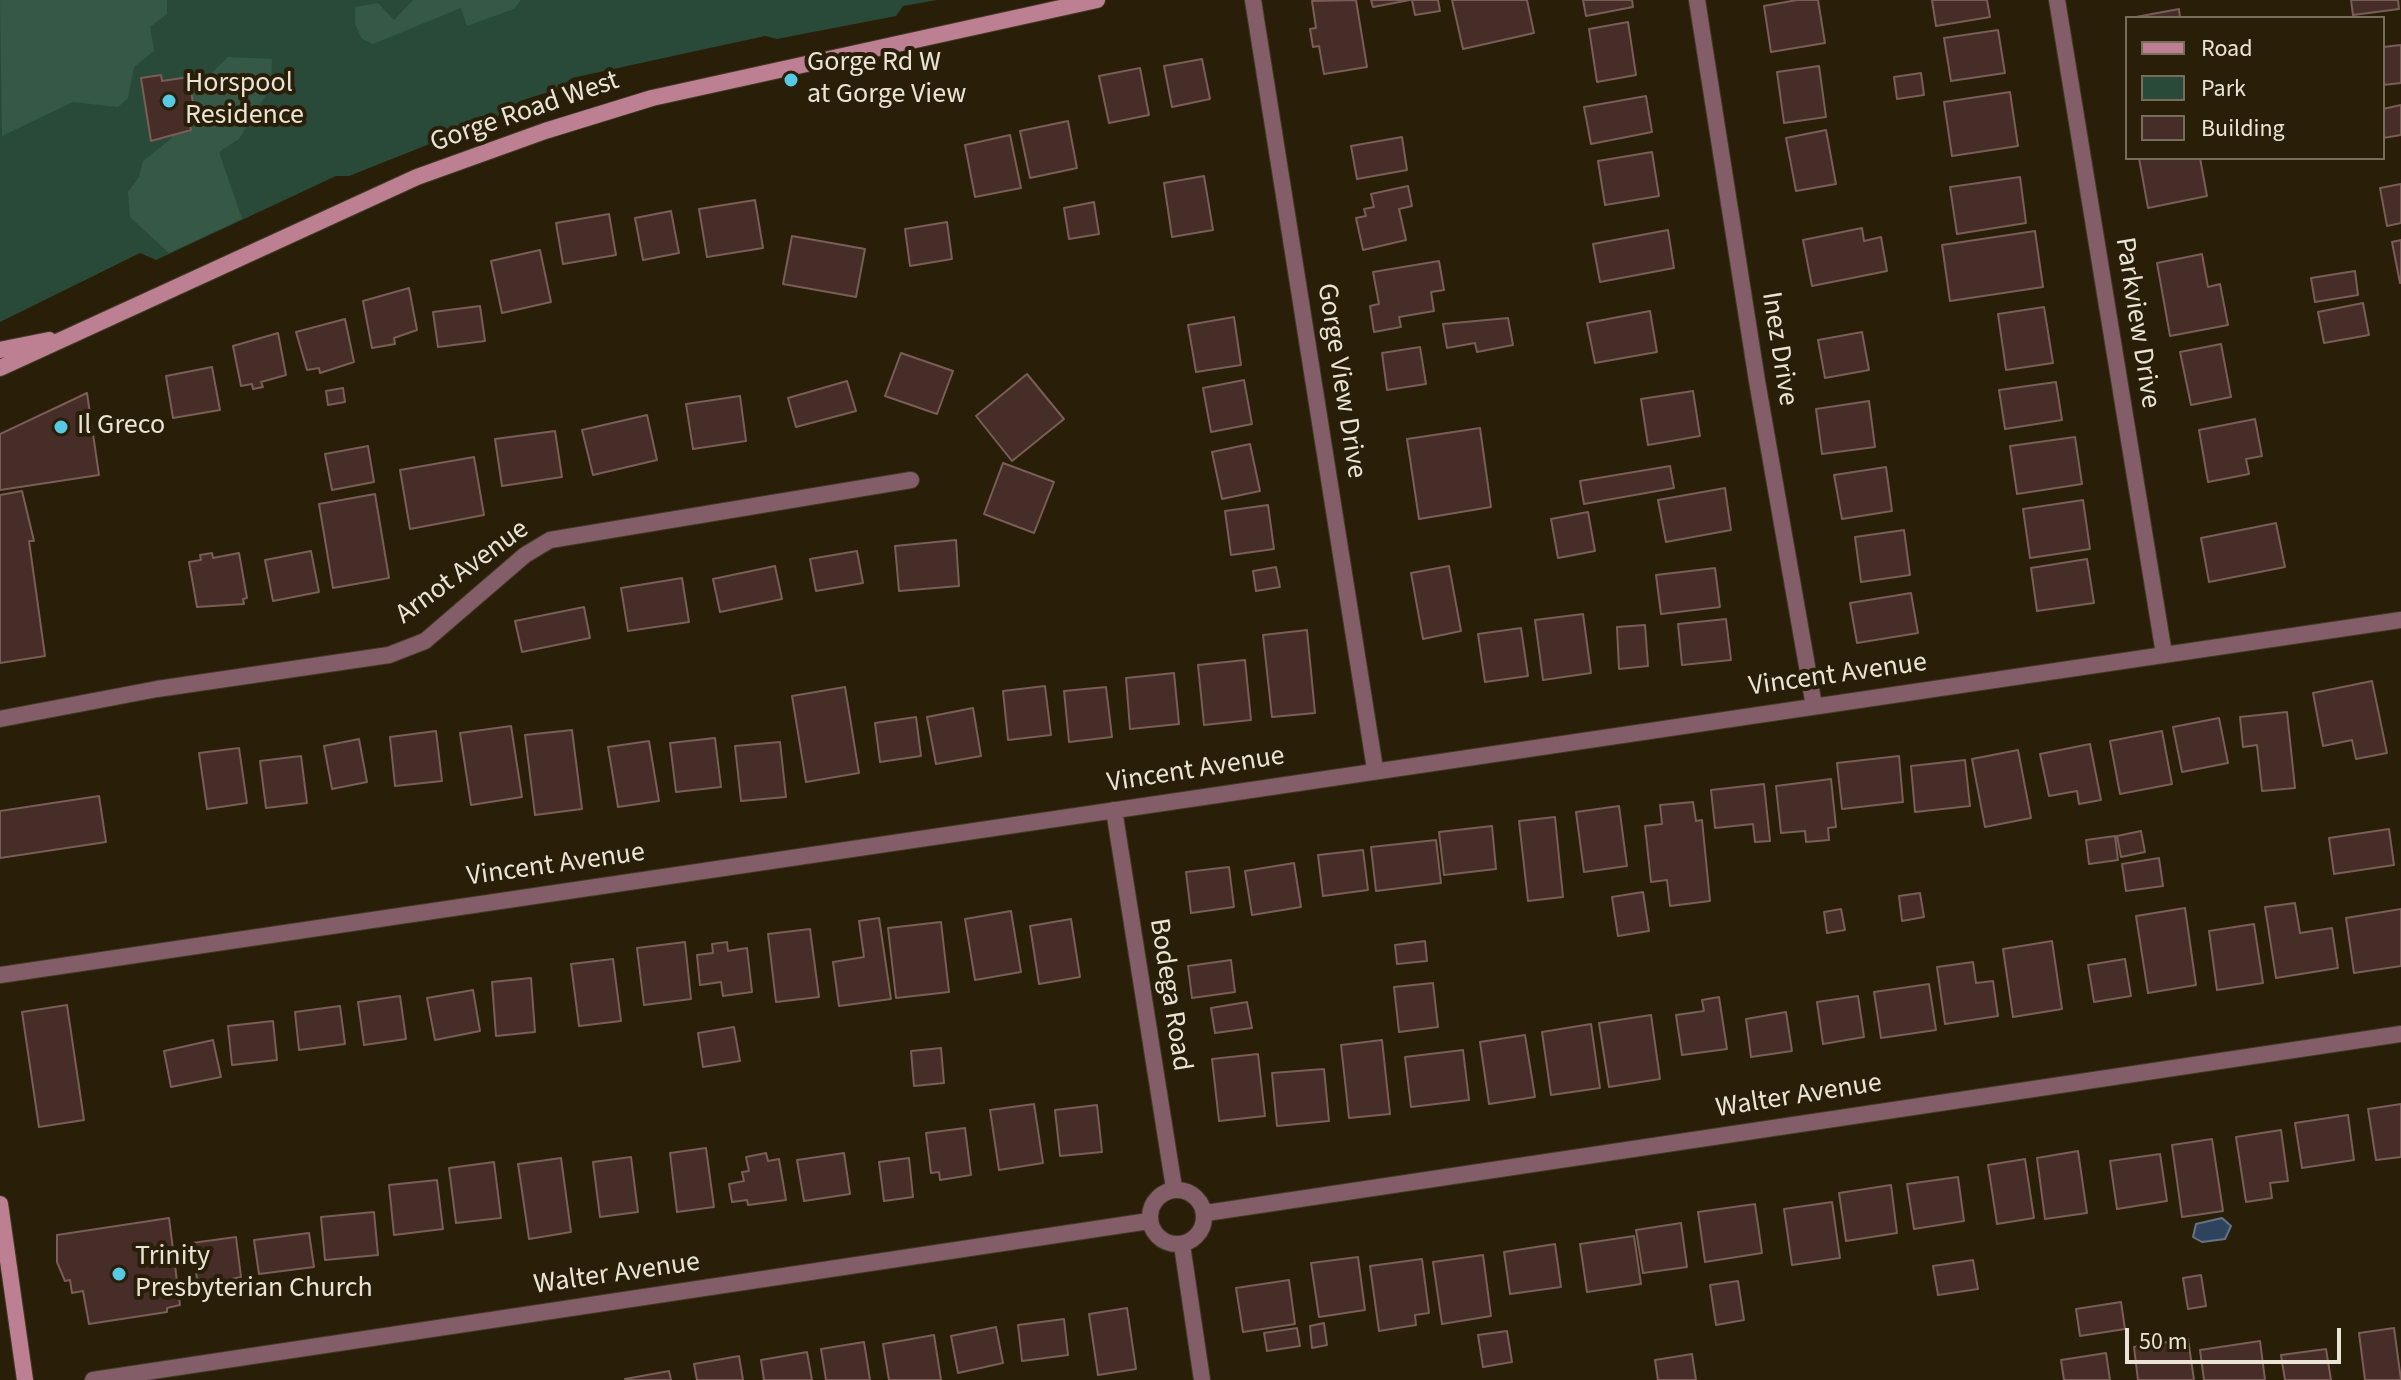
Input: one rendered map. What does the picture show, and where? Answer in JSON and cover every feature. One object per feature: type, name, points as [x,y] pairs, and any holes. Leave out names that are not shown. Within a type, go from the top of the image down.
[{"type":"main road","name":"Gorge Road West","points":[[0,368],[417,177],[555,127],[652,98],[1022,19],[1097,0]]},
{"type":"main road","points":[[0,350],[66,338]]},
{"type":"main road","points":[[0,1204],[25,1380]]},
{"type":"street","name":"Gorge View Drive","points":[[1253,0],[1375,769]]},
{"type":"street","name":"Inez Drive","points":[[1697,0],[1757,381],[1814,706]]},
{"type":"street","name":"Parkview Drive","points":[[2057,0],[2164,654]]},
{"type":"street","name":"Arnot Avenue","points":[[0,719],[157,689],[389,655],[425,641],[525,555],[550,540],[911,480]]},
{"type":"street","name":"Vincent Avenue","points":[[0,975],[1375,769],[2401,620]]},
{"type":"street","name":"Bodega Road","points":[[1114,810],[1174,1188]]},
{"type":"street","name":"Walter Avenue","points":[[1206,1213],[2401,1034]]},
{"type":"street","points":[[1174,1188],[1195,1194],[1206,1213],[1201,1234],[1182,1245],[1161,1241],[1149,1221],[1154,1200],[1174,1188]]},
{"type":"street","name":"Walter Avenue","points":[[93,1380],[1149,1221]]},
{"type":"street","points":[[1182,1245],[1202,1380]]},
{"type":"green space","points":[[0,0],[937,0],[903,6],[896,16],[777,39],[765,36],[572,78],[558,89],[520,101],[495,118],[349,176],[336,176],[156,260],[140,253],[0,322]]},
{"type":"green space","points":[[0,0],[167,0],[167,14],[150,27],[154,51],[134,67],[128,98],[118,107],[73,102],[2,136]]},
{"type":"green space","points":[[413,0],[521,0],[514,9],[467,26],[461,8],[373,44],[362,39],[355,24],[355,7],[378,3],[394,20]]},
{"type":"green space","points":[[228,57],[272,59],[271,86],[239,139],[219,152],[242,219],[169,253],[130,217],[128,192],[139,177],[143,161],[172,138],[171,134],[190,130],[187,111],[194,109],[191,93]]},
{"type":"water","points":[[2222,1218],[2231,1226],[2225,1239],[2202,1242],[2193,1237],[2196,1224]]},
{"type":"building","points":[[1356,0],[1367,67],[1324,74],[1319,46],[1313,47],[1310,29],[1316,28],[1312,1]]},
{"type":"building","points":[[1371,0],[1410,0],[1373,7]]},
{"type":"building","points":[[1412,0],[1438,0],[1440,11],[1415,15]]},
{"type":"building","points":[[1452,0],[1527,0],[1534,33],[1463,49]]},
{"type":"building","points":[[1583,0],[1632,0],[1633,7],[1586,16]]},
{"type":"building","points":[[1818,0],[1825,43],[1771,52],[1764,6]]},
{"type":"building","points":[[1932,0],[1987,0],[1990,17],[1936,26]]},
{"type":"building","points":[[2351,0],[2398,0],[2399,9],[2353,15]]},
{"type":"building","points":[[2179,9],[2180,16],[2141,16]]},
{"type":"building","points":[[1628,22],[1636,75],[1597,82],[1589,29]]},
{"type":"building","points":[[1998,30],[2005,73],[1951,81],[1944,38]]},
{"type":"building","points":[[2401,45],[2401,83],[2385,85],[2385,47]]},
{"type":"building","points":[[1202,59],[1210,99],[1172,107],[1164,66]]},
{"type":"building","points":[[1819,66],[1826,117],[1784,123],[1777,72]]},
{"type":"building","points":[[1140,68],[1149,115],[1109,123],[1099,76]]},
{"type":"building","points":[[1921,73],[1924,95],[1897,99],[1894,77]]},
{"type":"building","name":"Horspool Residence","points":[[161,75],[162,81],[189,77],[194,110],[187,111],[191,130],[151,141],[141,78]]},
{"type":"building","points":[[2010,92],[2018,146],[1952,156],[1944,102]]},
{"type":"building","points":[[1646,96],[1652,132],[1591,144],[1584,107]]},
{"type":"building","points":[[2401,105],[2401,135],[2385,138],[2385,109]]},
{"type":"building","points":[[1068,121],[1077,168],[1030,178],[1020,131]]},
{"type":"building","points":[[1826,130],[1836,184],[1796,191],[1786,138]]},
{"type":"building","points":[[1010,135],[1021,188],[975,197],[965,145]]},
{"type":"building","points":[[1402,137],[1407,170],[1357,179],[1351,146]]},
{"type":"building","points":[[1652,152],[1659,196],[1605,205],[1598,161]]},
{"type":"building","points":[[2139,160],[2200,160],[2207,196],[2148,208]]},
{"type":"building","points":[[1204,176],[1213,230],[1172,237],[1164,183]]},
{"type":"building","points":[[2020,177],[2026,223],[1957,234],[1950,187]]},
{"type":"building","points":[[2401,184],[2401,223],[2387,226],[2380,188]]},
{"type":"building","points":[[1408,186],[1412,206],[1399,209],[1406,240],[1363,250],[1356,218],[1366,216],[1364,209],[1374,207],[1371,194]]},
{"type":"building","points":[[755,200],[763,248],[707,257],[699,209]]},
{"type":"building","points":[[1094,202],[1099,234],[1069,239],[1064,208]]},
{"type":"building","points":[[671,211],[679,253],[643,260],[635,218]]},
{"type":"building","points":[[609,214],[616,255],[563,264],[556,223]]},
{"type":"building","points":[[947,222],[952,259],[910,266],[905,229]]},
{"type":"building","points":[[1862,228],[1864,241],[1881,237],[1887,271],[1812,286],[1803,240]]},
{"type":"building","points":[[1668,230],[1674,268],[1600,282],[1593,244]]},
{"type":"building","points":[[2035,231],[2043,287],[1950,301],[1942,245]]},
{"type":"building","points":[[792,236],[865,249],[856,297],[783,284]]},
{"type":"building","points":[[2401,240],[2401,283],[2400,283],[2392,242]]},
{"type":"building","points":[[540,250],[551,302],[502,313],[491,261]]},
{"type":"building","points":[[2202,254],[2208,287],[2220,284],[2228,325],[2170,336],[2157,263]]},
{"type":"building","points":[[1439,261],[1444,290],[1431,292],[1434,311],[1399,317],[1401,327],[1374,332],[1370,306],[1379,304],[1373,272]]},
{"type":"building","points":[[2355,271],[2358,295],[2315,302],[2311,278]]},
{"type":"building","points":[[409,288],[417,330],[394,338],[395,344],[372,348],[363,301]]},
{"type":"building","points":[[2363,303],[2369,335],[2324,343],[2318,312]]},
{"type":"building","points":[[480,306],[485,341],[438,347],[433,312]]},
{"type":"building","points":[[2044,307],[2053,363],[2006,370],[1998,314]]},
{"type":"building","points":[[1650,311],[1657,352],[1595,363],[1587,323]]},
{"type":"building","points":[[1234,317],[1241,365],[1196,372],[1188,325]]},
{"type":"building","points":[[1508,318],[1513,345],[1477,352],[1475,343],[1447,348],[1443,324]]},
{"type":"building","points":[[345,319],[354,362],[320,373],[319,368],[307,370],[296,332]]},
{"type":"building","points":[[1862,332],[1869,370],[1825,378],[1818,340]]},
{"type":"building","points":[[278,333],[286,375],[261,382],[263,387],[253,389],[252,384],[241,386],[233,346]]},
{"type":"building","points":[[2221,344],[2231,397],[2191,405],[2180,352]]},
{"type":"building","points":[[1420,347],[1426,384],[1387,390],[1382,353]]},
{"type":"building","points":[[901,353],[953,371],[937,414],[885,396]]},
{"type":"building","points":[[212,367],[220,410],[173,418],[166,376]]},
{"type":"building","points":[[1027,374],[1064,419],[1012,461],[976,416]]},
{"type":"building","points":[[1244,380],[1252,424],[1211,432],[1203,388]]},
{"type":"building","points":[[847,381],[856,411],[796,427],[788,398]]},
{"type":"building","points":[[2056,382],[2062,420],[2005,429],[1999,390]]},
{"type":"building","points":[[343,388],[345,402],[328,405],[326,391]]},
{"type":"building","points":[[1693,391],[1700,436],[1648,445],[1641,399]]},
{"type":"building","points":[[87,393],[99,475],[0,490],[0,434]]},
{"type":"building","points":[[740,396],[746,441],[693,449],[686,404]]},
{"type":"building","points":[[1869,401],[1875,447],[1822,454],[1816,409]]},
{"type":"building","points":[[647,415],[657,460],[593,475],[582,430]]},
{"type":"building","points":[[2255,419],[2262,456],[2246,459],[2249,474],[2208,482],[2199,430]]},
{"type":"building","points":[[1480,428],[1491,507],[1419,519],[1407,439]]},
{"type":"building","points":[[555,431],[562,477],[502,486],[495,439]]},
{"type":"building","points":[[2075,437],[2082,484],[2017,494],[2010,446]]},
{"type":"building","points":[[1250,444],[1260,491],[1222,499],[1212,452]]},
{"type":"building","points":[[368,446],[374,482],[332,490],[325,454]]},
{"type":"building","points":[[474,457],[484,515],[410,529],[400,470]]},
{"type":"building","points":[[1003,463],[1054,482],[1034,533],[984,514]]},
{"type":"building","points":[[1670,466],[1674,488],[1584,504],[1580,481]]},
{"type":"building","points":[[1886,467],[1892,511],[1842,519],[1834,475]]},
{"type":"building","points":[[1725,488],[1731,530],[1666,542],[1658,500]]},
{"type":"building","points":[[22,491],[34,541],[29,541],[45,656],[0,663],[0,495]]},
{"type":"building","points":[[375,494],[389,578],[333,588],[319,504]]},
{"type":"building","points":[[2083,500],[2090,549],[2030,558],[2023,509]]},
{"type":"building","points":[[1268,505],[1274,549],[1231,555],[1225,511]]},
{"type":"building","points":[[1588,512],[1595,551],[1558,558],[1551,519]]},
{"type":"building","points":[[2276,523],[2285,567],[2209,582],[2201,538]]},
{"type":"building","points":[[1904,530],[1910,575],[1861,582],[1855,537]]},
{"type":"building","points":[[956,540],[959,586],[899,591],[895,546]]},
{"type":"building","points":[[311,551],[319,592],[273,601],[265,560]]},
{"type":"building","points":[[857,551],[863,583],[816,591],[810,559]]},
{"type":"building","points":[[212,553],[213,558],[239,553],[247,598],[243,599],[244,604],[197,607],[189,562],[201,560],[200,555]]},
{"type":"building","points":[[2087,559],[2094,603],[2037,611],[2031,568]]},
{"type":"building","points":[[775,566],[782,599],[720,612],[713,579]]},
{"type":"building","points":[[1449,566],[1461,631],[1423,639],[1411,573]]},
{"type":"building","points":[[1276,567],[1280,587],[1256,591],[1253,571]]},
{"type":"building","points":[[1715,568],[1720,607],[1661,614],[1656,575]]},
{"type":"building","points":[[682,578],[689,622],[628,631],[621,588]]},
{"type":"building","points":[[1911,593],[1918,633],[1857,643],[1850,603]]},
{"type":"building","points":[[584,607],[590,638],[522,652],[515,621]]},
{"type":"building","points":[[1583,614],[1591,673],[1543,680],[1535,620]]},
{"type":"building","points":[[1726,619],[1731,660],[1682,665],[1678,624]]},
{"type":"building","points":[[1645,625],[1648,666],[1619,669],[1617,627]]},
{"type":"building","points":[[1521,628],[1528,676],[1485,682],[1478,634]]},
{"type":"building","points":[[1307,630],[1315,713],[1272,717],[1263,635]]},
{"type":"building","points":[[1245,660],[1251,720],[1204,725],[1198,665]]},
{"type":"building","points":[[1174,673],[1179,724],[1130,729],[1126,678]]},
{"type":"building","points":[[2372,681],[2387,753],[2356,759],[2352,740],[2323,746],[2313,693]]},
{"type":"building","points":[[1045,686],[1051,735],[1008,740],[1003,691]]},
{"type":"building","points":[[845,687],[859,773],[806,782],[792,696]]},
{"type":"building","points":[[1106,687],[1112,737],[1069,742],[1064,691]]},
{"type":"building","points":[[973,708],[981,756],[936,764],[927,717]]},
{"type":"building","points":[[2287,712],[2295,788],[2262,791],[2257,745],[2243,747],[2240,717]]},
{"type":"building","points":[[916,717],[921,756],[880,762],[875,723]]},
{"type":"building","points":[[2219,718],[2228,763],[2182,772],[2173,727]]},
{"type":"building","points":[[511,726],[522,797],[471,805],[460,733]]},
{"type":"building","points":[[572,730],[582,809],[535,815],[525,735]]},
{"type":"building","points":[[436,731],[442,781],[395,786],[390,737]]},
{"type":"building","points":[[2162,731],[2172,784],[2120,794],[2110,741]]},
{"type":"building","points":[[715,738],[721,787],[676,792],[670,743]]},
{"type":"building","points":[[359,739],[367,782],[332,789],[324,746]]},
{"type":"building","points":[[649,741],[659,801],[618,807],[608,747]]},
{"type":"building","points":[[780,742],[786,797],[741,801],[735,746]]},
{"type":"building","points":[[2090,744],[2101,800],[2079,804],[2077,791],[2049,796],[2040,754]]},
{"type":"building","points":[[239,748],[247,803],[207,809],[199,753]]},
{"type":"building","points":[[2018,750],[2031,818],[1985,827],[1972,759]]},
{"type":"building","points":[[301,756],[307,803],[266,808],[260,761]]},
{"type":"building","points":[[1899,756],[1903,802],[1842,809],[1837,763]]},
{"type":"building","points":[[1965,760],[1970,806],[1915,812],[1911,766]]},
{"type":"building","points":[[1831,779],[1836,827],[1828,828],[1829,840],[1806,842],[1805,831],[1781,833],[1776,786]]},
{"type":"building","points":[[1764,784],[1770,841],[1755,842],[1753,824],[1715,828],[1711,790]]},
{"type":"building","points":[[99,796],[106,842],[0,858],[0,811]]},
{"type":"building","points":[[1693,802],[1696,821],[1702,820],[1710,901],[1670,906],[1667,880],[1651,882],[1645,826],[1662,824],[1660,805]]},
{"type":"building","points":[[1619,806],[1627,866],[1584,872],[1576,812]]},
{"type":"building","points":[[1555,817],[1563,897],[1528,901],[1519,821]]},
{"type":"building","points":[[1492,826],[1496,869],[1444,875],[1439,832]]},
{"type":"building","points":[[2389,829],[2394,865],[2334,874],[2329,838]]},
{"type":"building","points":[[2141,831],[2145,852],[2121,857],[2117,836]]},
{"type":"building","points":[[2115,836],[2118,860],[2089,864],[2086,840]]},
{"type":"building","points":[[1436,840],[1441,883],[1376,891],[1371,847]]},
{"type":"building","points":[[1363,850],[1368,890],[1323,896],[1318,855]]},
{"type":"building","points":[[2159,858],[2163,886],[2126,891],[2122,864]]},
{"type":"building","points":[[1294,863],[1301,907],[1252,915],[1245,871]]},
{"type":"building","points":[[1229,867],[1234,907],[1191,913],[1186,872]]},
{"type":"building","points":[[1643,892],[1649,931],[1618,936],[1612,897]]},
{"type":"building","points":[[1920,893],[1924,917],[1902,921],[1899,896]]},
{"type":"building","points":[[2295,903],[2300,933],[2332,928],[2338,968],[2276,978],[2265,907]]},
{"type":"building","points":[[2185,908],[2196,985],[2148,993],[2136,916]]},
{"type":"building","points":[[1841,909],[1845,930],[1827,933],[1824,912]]},
{"type":"building","points":[[2401,909],[2401,966],[2354,973],[2346,918]]},
{"type":"building","points":[[1011,911],[1021,972],[975,980],[965,919]]},
{"type":"building","points":[[879,918],[891,999],[839,1006],[833,962],[864,957],[859,921]]},
{"type":"building","points":[[1071,919],[1080,977],[1039,984],[1030,926]]},
{"type":"building","points":[[941,922],[949,992],[896,998],[888,928]]},
{"type":"building","points":[[2254,924],[2263,983],[2217,990],[2209,931]]},
{"type":"building","points":[[810,929],[819,997],[776,1002],[768,934]]},
{"type":"building","points":[[1425,941],[1427,961],[1397,964],[1395,945]]},
{"type":"building","points":[[2052,941],[2062,1009],[2013,1017],[2003,949]]},
{"type":"building","points":[[685,942],[691,999],[644,1005],[637,948]]},
{"type":"building","points":[[727,942],[728,951],[747,948],[752,992],[723,996],[721,982],[700,985],[697,955],[713,953],[712,944]]},
{"type":"building","points":[[613,959],[621,1021],[579,1026],[571,964]]},
{"type":"building","points":[[2125,959],[2131,996],[2094,1002],[2088,965]]},
{"type":"building","points":[[1231,960],[1235,992],[1192,998],[1188,966]]},
{"type":"building","points":[[1973,962],[1976,983],[1993,981],[1998,1016],[1945,1024],[1937,967]]},
{"type":"building","points":[[531,978],[535,1032],[496,1036],[492,982]]},
{"type":"building","points":[[1433,983],[1438,1027],[1399,1032],[1394,987]]},
{"type":"building","points":[[1929,984],[1936,1030],[1881,1038],[1874,992]]},
{"type":"building","points":[[473,990],[480,1031],[435,1040],[427,998]]},
{"type":"building","points":[[400,996],[406,1039],[364,1045],[358,1002]]},
{"type":"building","points":[[1858,996],[1864,1037],[1823,1044],[1817,1002]]},
{"type":"building","points":[[1719,997],[1727,1049],[1682,1055],[1676,1015],[1704,1011],[1702,1000]]},
{"type":"building","points":[[1247,1002],[1252,1028],[1215,1033],[1211,1008]]},
{"type":"building","points":[[67,1005],[84,1120],[39,1127],[22,1012]]},
{"type":"building","points":[[340,1006],[345,1044],[299,1050],[295,1012]]},
{"type":"building","points":[[1786,1012],[1792,1051],[1751,1057],[1746,1019]]},
{"type":"building","points":[[1651,1015],[1660,1079],[1609,1087],[1599,1023]]},
{"type":"building","points":[[273,1021],[277,1060],[232,1065],[228,1026]]},
{"type":"building","points":[[1591,1024],[1600,1088],[1551,1095],[1542,1032]]},
{"type":"building","points":[[734,1027],[740,1061],[703,1067],[698,1033]]},
{"type":"building","points":[[1525,1035],[1535,1097],[1489,1104],[1480,1042]]},
{"type":"building","points":[[213,1040],[221,1077],[171,1087],[164,1051]]},
{"type":"building","points":[[1382,1040],[1390,1114],[1349,1118],[1341,1045]]},
{"type":"building","points":[[941,1048],[944,1083],[914,1086],[911,1051]]},
{"type":"building","points":[[1463,1050],[1469,1100],[1411,1107],[1405,1057]]},
{"type":"building","points":[[1258,1054],[1265,1116],[1219,1121],[1212,1059]]},
{"type":"building","points":[[1324,1069],[1329,1121],[1277,1126],[1272,1073]]},
{"type":"building","points":[[1034,1104],[1043,1163],[999,1170],[990,1110]]},
{"type":"building","points":[[2401,1104],[2401,1157],[2376,1160],[2368,1109]]},
{"type":"building","points":[[1097,1105],[1102,1152],[1060,1156],[1055,1110]]},
{"type":"building","points":[[2348,1115],[2354,1160],[2302,1168],[2295,1123]]},
{"type":"building","points":[[965,1128],[971,1175],[940,1180],[939,1172],[931,1173],[926,1133]]},
{"type":"building","points":[[2281,1130],[2288,1181],[2270,1183],[2272,1198],[2246,1202],[2236,1137]]},
{"type":"building","points":[[2212,1139],[2223,1211],[2182,1217],[2172,1145]]},
{"type":"building","points":[[706,1148],[714,1207],[677,1212],[670,1153]]},
{"type":"building","points":[[2078,1151],[2087,1213],[2045,1219],[2037,1158]]},
{"type":"building","points":[[766,1153],[768,1161],[779,1159],[786,1200],[748,1205],[747,1200],[732,1202],[729,1184],[744,1181],[742,1172],[749,1171],[746,1157]]},
{"type":"building","points":[[844,1153],[850,1194],[804,1201],[797,1160]]},
{"type":"building","points":[[2160,1154],[2167,1201],[2117,1209],[2110,1161]]},
{"type":"building","points":[[631,1157],[638,1212],[600,1217],[593,1162]]},
{"type":"building","points":[[561,1158],[571,1232],[529,1239],[518,1164]]},
{"type":"building","points":[[909,1158],[913,1197],[884,1201],[879,1162]]},
{"type":"building","points":[[2025,1159],[2034,1218],[1997,1224],[1988,1165]]},
{"type":"building","points":[[494,1162],[501,1218],[456,1223],[449,1168]]},
{"type":"building","points":[[1958,1177],[1964,1221],[1914,1229],[1907,1184]]},
{"type":"building","points":[[437,1180],[443,1229],[394,1235],[389,1185]]},
{"type":"building","points":[[1891,1185],[1897,1233],[1846,1241],[1839,1193]]},
{"type":"building","points":[[1832,1202],[1840,1258],[1792,1265],[1784,1209]]},
{"type":"building","points":[[1755,1204],[1762,1253],[1705,1262],[1698,1212]]},
{"type":"building","points":[[374,1212],[378,1255],[325,1260],[321,1217]]},
{"type":"building","name":"Trinity Presbyterian Church","points":[[169,1218],[180,1305],[167,1308],[167,1312],[89,1324],[83,1291],[72,1293],[70,1280],[65,1281],[57,1262],[57,1235]]},
{"type":"building","points":[[1681,1223],[1687,1267],[1643,1273],[1636,1230]]},
{"type":"building","points":[[309,1233],[314,1267],[259,1274],[254,1240]]},
{"type":"building","points":[[1634,1236],[1641,1284],[1587,1292],[1580,1244]]},
{"type":"building","points":[[236,1237],[241,1277],[198,1286],[192,1243]]},
{"type":"building","points":[[1555,1244],[1561,1287],[1510,1294],[1504,1252]]},
{"type":"building","points":[[1483,1255],[1491,1316],[1442,1324],[1433,1262]]},
{"type":"building","points":[[1358,1257],[1365,1310],[1319,1317],[1311,1263]]},
{"type":"building","points":[[1422,1259],[1429,1313],[1415,1315],[1416,1325],[1379,1331],[1370,1266]]},
{"type":"building","points":[[1973,1260],[1978,1289],[1938,1295],[1933,1266]]},
{"type":"building","points":[[2201,1275],[2206,1306],[2188,1309],[2183,1278]]},
{"type":"building","points":[[1289,1280],[1295,1324],[1243,1332],[1236,1288]]},
{"type":"building","points":[[1738,1281],[1744,1320],[1716,1325],[1710,1285]]},
{"type":"building","points":[[2121,1302],[2125,1329],[2080,1336],[2076,1309]]},
{"type":"building","points":[[1127,1308],[1136,1369],[1098,1375],[1089,1314]]},
{"type":"building","points":[[1064,1319],[1068,1355],[1022,1361],[1018,1325]]},
{"type":"building","points":[[1324,1323],[1327,1345],[1312,1348],[1310,1326]]},
{"type":"building","points":[[996,1327],[1003,1363],[958,1373],[951,1336]]},
{"type":"building","points":[[1297,1328],[1300,1346],[1267,1351],[1264,1333]]},
{"type":"building","points":[[2394,1328],[2401,1380],[2365,1380],[2359,1333]]},
{"type":"building","points":[[1507,1331],[1512,1362],[1483,1367],[1478,1335]]},
{"type":"building","points":[[934,1335],[941,1380],[889,1380],[883,1344]]},
{"type":"building","points":[[2188,1339],[2194,1380],[2138,1380],[2134,1347]]},
{"type":"building","points":[[2260,1341],[2265,1380],[2204,1380],[2200,1350]]},
{"type":"building","points":[[864,1342],[870,1380],[826,1380],[821,1349]]},
{"type":"building","points":[[2326,1349],[2331,1380],[2285,1380],[2281,1355]]},
{"type":"building","points":[[807,1352],[812,1380],[764,1380],[761,1360]]},
{"type":"building","points":[[2106,1353],[2110,1380],[2064,1380],[2061,1360]]},
{"type":"building","points":[[1692,1354],[1696,1380],[1658,1380],[1655,1360]]},
{"type":"building","points":[[739,1356],[743,1380],[697,1380],[694,1364]]},
{"type":"building","points":[[669,1371],[671,1380],[625,1380],[625,1379]]},
{"type":"place","name":"Gorge Rd W at Gorge View","points":[[791,80]]},
{"type":"place","name":"Horspool Residence","points":[[169,101]]},
{"type":"place","name":"Il Greco","points":[[61,427]]},
{"type":"place","name":"Trinity Presbyterian Church","points":[[119,1274]]}]
